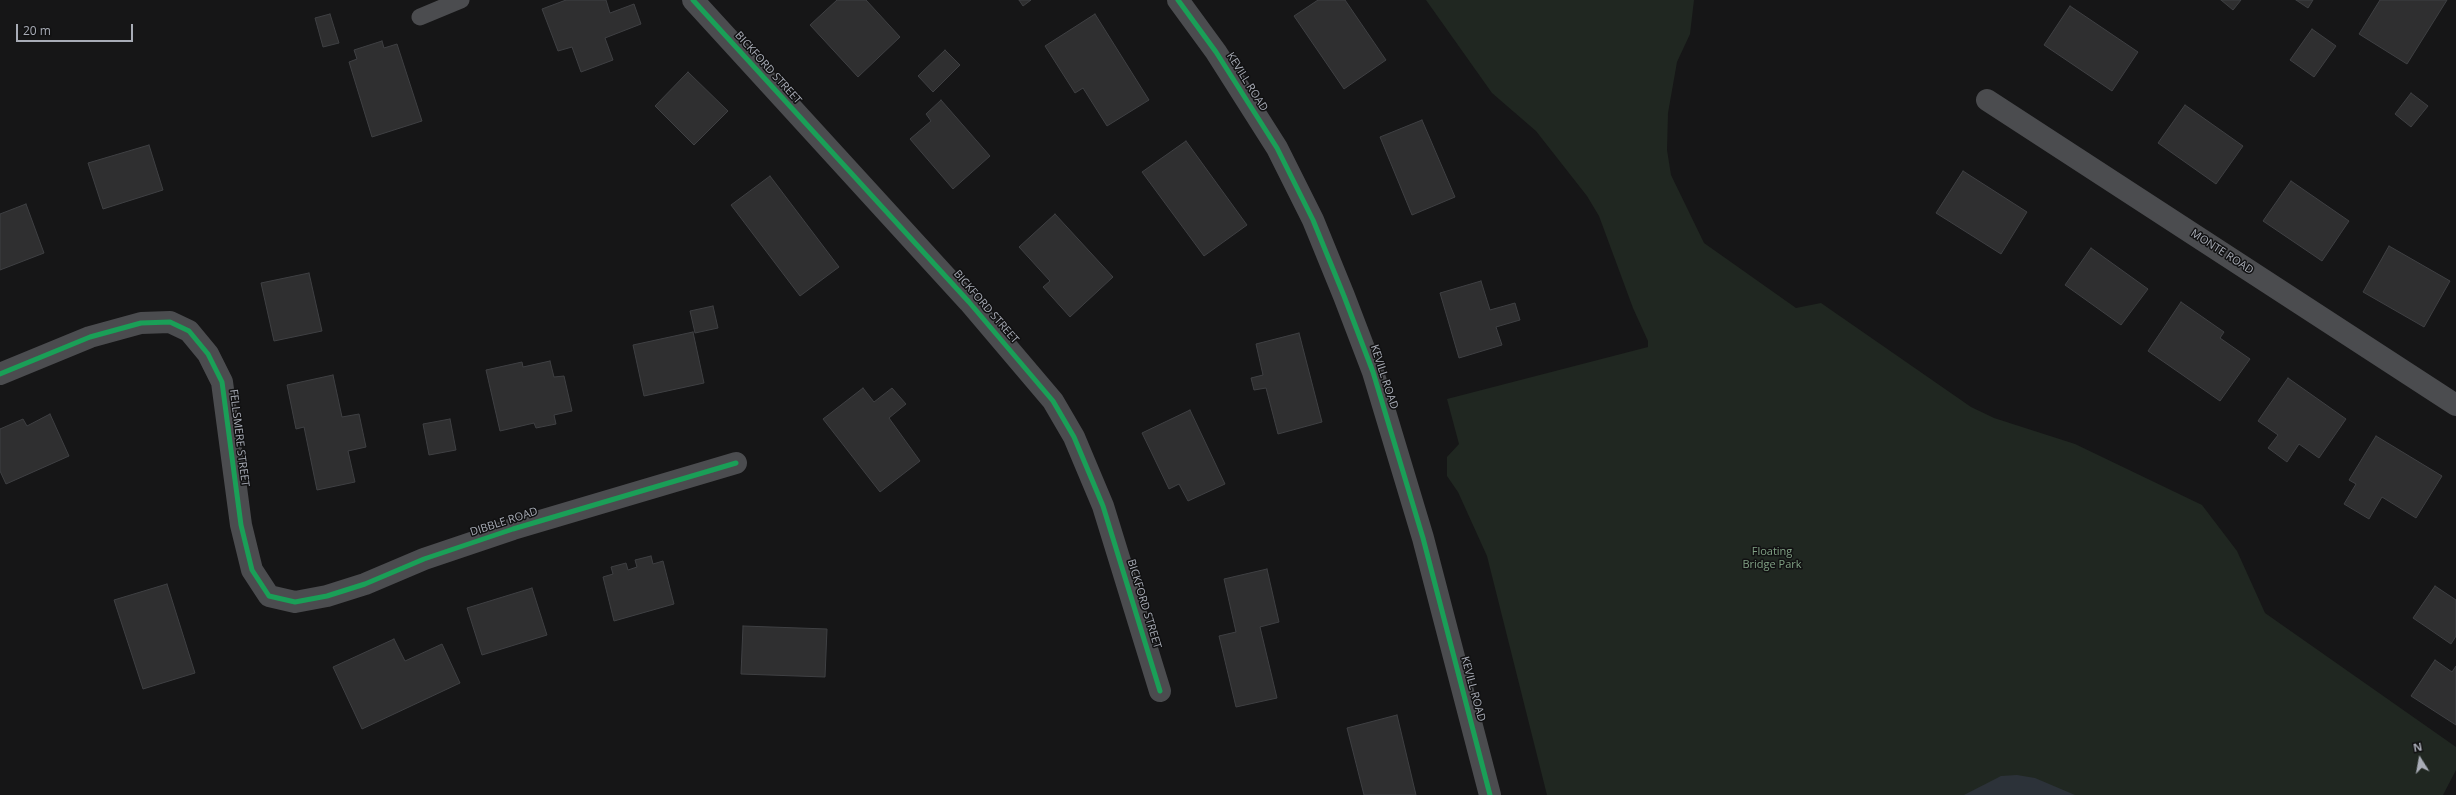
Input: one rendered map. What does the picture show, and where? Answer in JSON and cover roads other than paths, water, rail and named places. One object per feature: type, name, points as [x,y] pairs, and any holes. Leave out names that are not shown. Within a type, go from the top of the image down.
[{"type":"street","name":"BICKFORD STREET","points":[[693,0],[970,302],[1052,401],[1074,437],[1103,506],[1160,691]]},
{"type":"street","name":"KEVILL ROAD","points":[[1178,0],[1216,52],[1277,148],[1314,220],[1344,296],[1373,372],[1423,538],[1490,795]]},
{"type":"street","name":"MONTE ROAD","points":[[1987,100],[2456,405]]},
{"type":"street","name":"FELLSMERE STREET","points":[[0,374],[90,337],[141,323],[170,322],[189,331],[208,354],[222,382],[240,525],[252,570],[270,596],[281,598]]},
{"type":"street","name":"DIBBLE ROAD","points":[[281,598],[295,602],[327,596],[365,584],[424,559],[514,529],[736,464]]},
{"type":"lane","points":[[420,17],[461,0]]},
{"type":"park label","name":"Floating Bridge Park","points":[[1772,558]]}]
